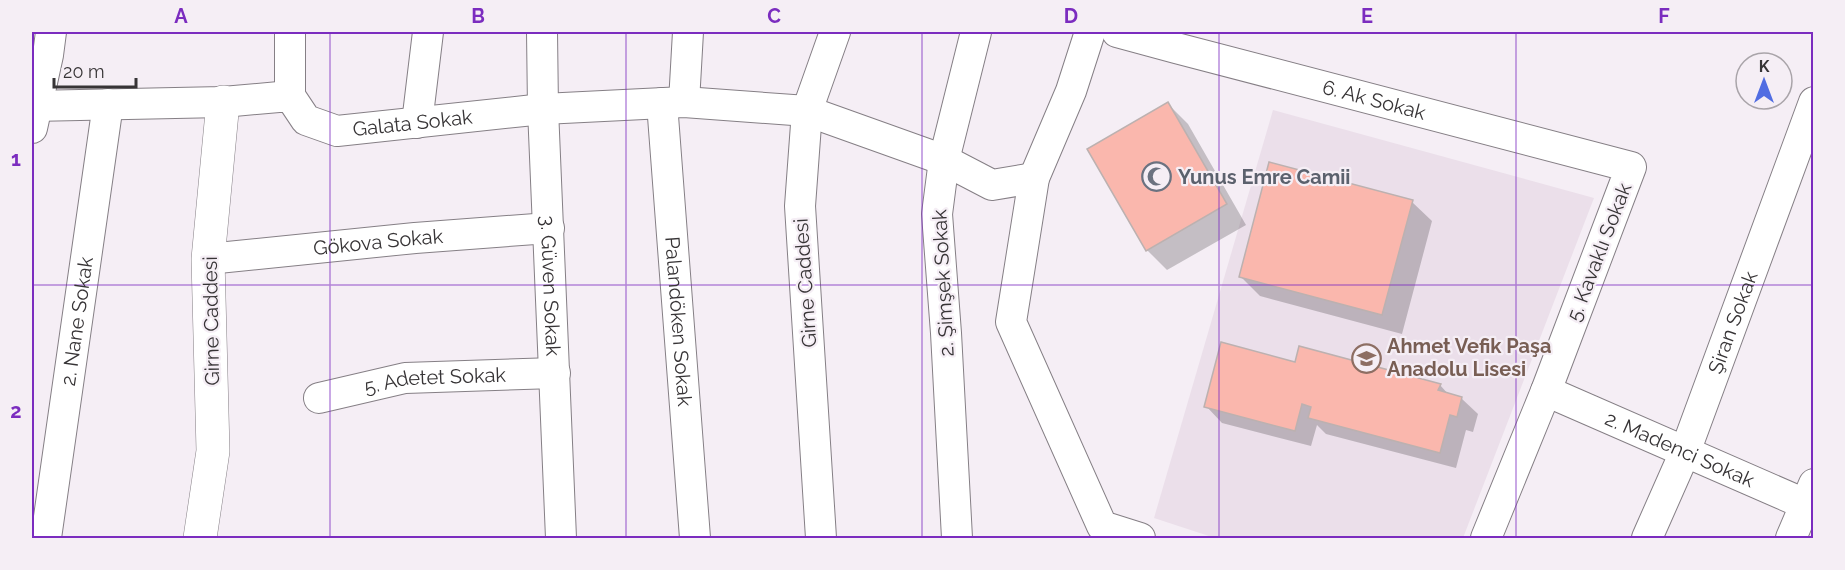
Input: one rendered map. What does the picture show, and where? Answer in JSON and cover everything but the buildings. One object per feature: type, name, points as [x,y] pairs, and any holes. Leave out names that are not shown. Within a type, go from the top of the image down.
[{"type":"main road","name":"Girne Caddesi","points":[[200,538],[213,451],[208,259],[224,102]]},
{"type":"street","points":[[51,32],[48,55],[33,113],[108,104],[224,102],[290,96],[290,32]]},
{"type":"street","points":[[417,123],[428,32]]},
{"type":"street","name":"3. Güven Sokak","points":[[542,32],[543,109],[561,538]]},
{"type":"street","name":"Palandöken Sokak","points":[[688,32],[673,103],[695,538]]},
{"type":"street","name":"Girne Caddesi","points":[[821,538],[800,206],[807,111],[835,32]]},
{"type":"street","name":"2. Şimşek Sokak","points":[[957,538],[937,214],[944,160],[976,32]]},
{"type":"street","points":[[1090,32],[1071,91],[1034,178],[1011,322],[1102,526],[1140,538]]},
{"type":"street","name":"6. Ak Sokak","points":[[1117,32],[1177,40],[1631,167]]},
{"type":"street","name":"Galata Sokak","points":[[290,96],[306,120],[337,130],[543,109],[673,103],[807,111],[944,160],[992,185],[1034,178]]},
{"type":"street","name":"Şiran Sokak","points":[[1647,538],[1685,452],[1814,102]]},
{"type":"street","name":"2. Nane Sokak","points":[[46,538],[108,104]]},
{"type":"street","name":"5. Kavaklı Sokak","points":[[1486,538],[1546,391],[1631,167]]},
{"type":"street","name":"Gökova Sokak","points":[[208,259],[415,238],[549,228]]},
{"type":"street","name":"5. Adetet Sokak","points":[[319,398],[405,378],[555,373]]},
{"type":"street","name":"2. Madenci Sokak","points":[[1546,391],[1685,452],[1811,499]]},
{"type":"street","points":[[1791,538],[1811,499]]},
{"type":"shaded area","name":"Ahmet Vefik Paşa Anadolu Lisesi","points":[[1273,110],[1594,198],[1463,538],[1215,538],[1154,518]]},
{"type":"place","name":"Yunus Emre Camii","points":[[1157,177]]},
{"type":"place","name":"Ahmet Vefik Paşa Anadolu Lisesi","points":[[1366,358]]}]
